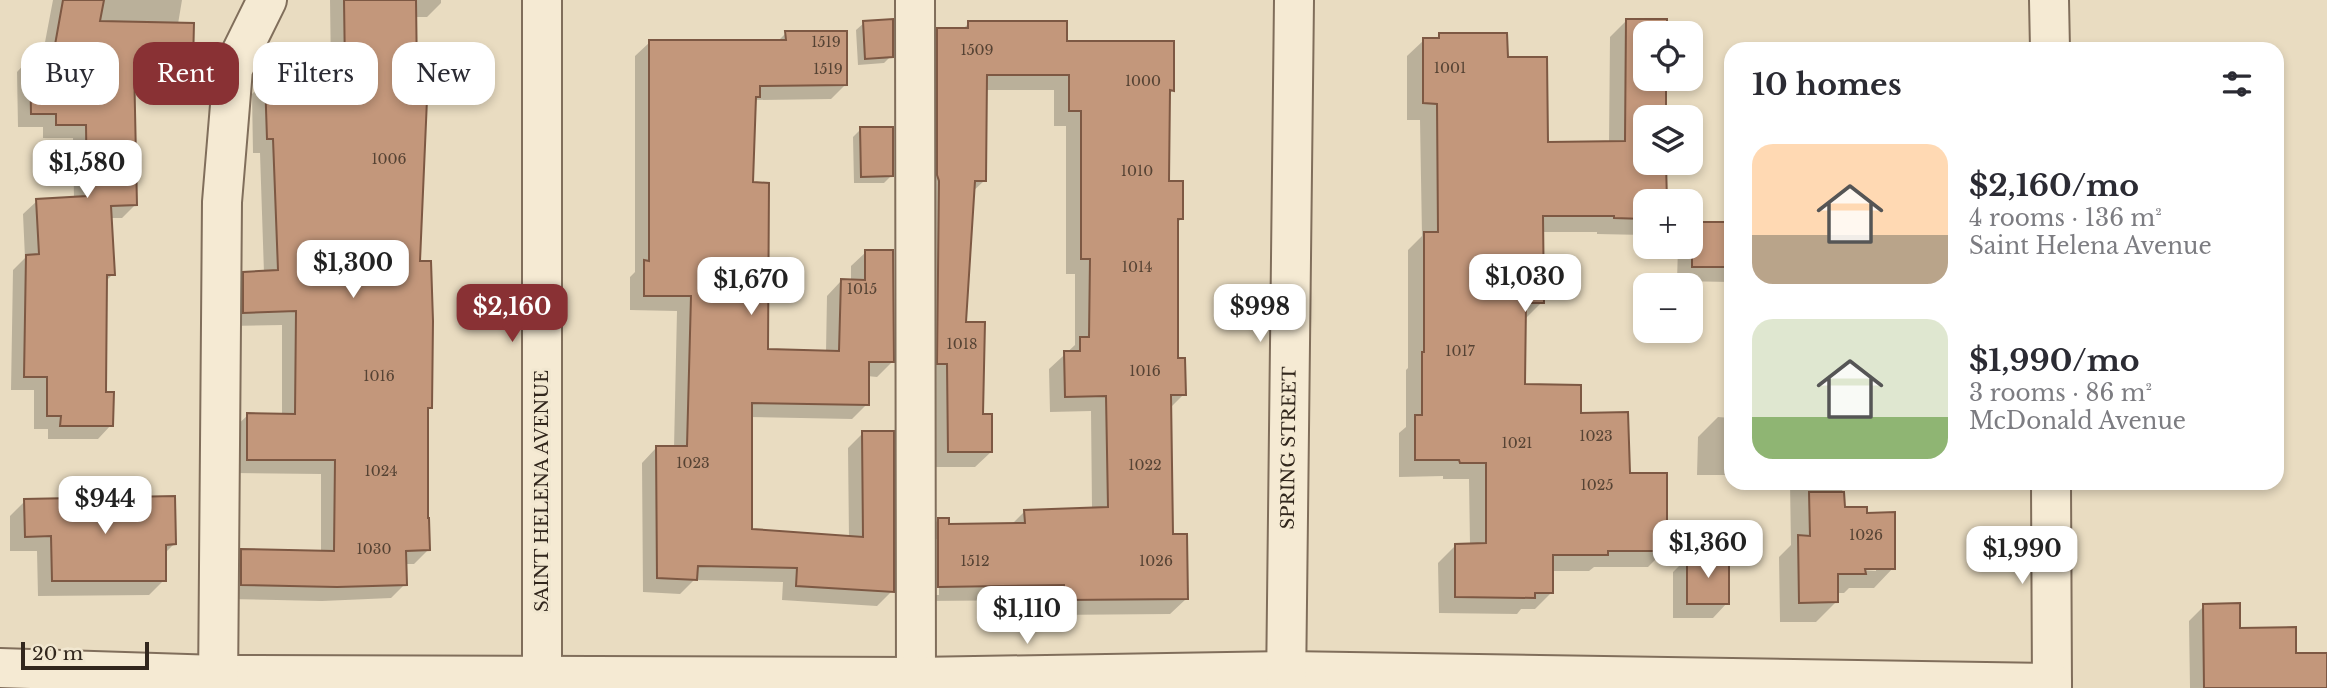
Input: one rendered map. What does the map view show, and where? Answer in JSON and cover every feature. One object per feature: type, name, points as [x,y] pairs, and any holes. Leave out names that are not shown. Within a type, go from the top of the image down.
[{"type":"street","points":[[218,681],[222,202],[233,69],[267,0]]},
{"type":"street","name":"SAINT HELENA AVENUE","points":[[542,0],[542,682]]},
{"type":"street","points":[[915,0],[916,683]]},
{"type":"street","name":"SPRING STREET","points":[[1286,679],[1294,0]]},
{"type":"street","points":[[2049,0],[2050,42]]},
{"type":"street","points":[[0,668],[218,681],[916,683],[1286,679],[2052,685],[2051,490]]},
{"type":"building","points":[[63,0],[104,0],[100,21],[194,23],[194,42],[133,42],[137,205],[111,206],[115,275],[107,275],[106,392],[114,392],[113,426],[60,426],[61,416],[47,416],[47,377],[24,377],[26,255],[39,254],[36,199],[87,196],[86,125],[56,125],[56,114],[31,114],[31,105],[119,105],[119,42],[56,42]]},
{"type":"building","points":[[344,0],[416,0],[417,42],[392,42],[392,105],[427,105],[420,261],[431,261],[432,408],[428,408],[430,550],[406,551],[407,585],[241,585],[241,549],[334,551],[335,460],[247,460],[247,413],[295,414],[296,311],[243,313],[243,272],[278,270],[273,139],[267,139],[266,105],[378,105],[378,42],[345,42]]},
{"type":"building","points":[[893,19],[893,57],[865,59],[863,21]]},
{"type":"building","points":[[1626,19],[1667,19],[1633,21],[1633,91],[1666,91],[1666,105],[1633,105],[1633,175],[1666,175],[1667,189],[1633,189],[1633,219],[1543,216],[1544,303],[1526,303],[1525,384],[1581,385],[1581,413],[1628,412],[1630,473],[1667,473],[1667,551],[1553,555],[1553,593],[1535,593],[1535,598],[1455,597],[1455,544],[1486,543],[1486,463],[1415,460],[1415,415],[1422,415],[1424,232],[1438,232],[1437,104],[1423,103],[1423,38],[1439,38],[1439,33],[1507,33],[1508,57],[1547,57],[1548,142],[1625,141]]},
{"type":"building","points":[[968,21],[1067,21],[1067,41],[1174,41],[1174,91],[1170,90],[1169,181],[1183,181],[1183,219],[1178,219],[1178,358],[1185,358],[1186,395],[1171,395],[1173,534],[1187,534],[1188,599],[1064,600],[1064,585],[938,587],[938,518],[949,518],[949,524],[1025,523],[1024,510],[1108,507],[1106,396],[1065,397],[1064,351],[1080,351],[1080,337],[1089,337],[1090,259],[1081,259],[1081,111],[1069,111],[1069,75],[987,75],[986,181],[975,181],[966,322],[985,322],[983,414],[992,414],[992,452],[948,452],[947,364],[937,364],[937,28],[968,28]]},
{"type":"building","points":[[785,31],[847,31],[847,85],[760,86],[760,97],[756,97],[753,182],[769,183],[768,349],[839,351],[841,279],[865,280],[865,250],[893,250],[894,362],[869,362],[869,405],[752,403],[752,529],[863,537],[862,431],[894,431],[894,592],[796,586],[797,568],[698,566],[697,580],[657,578],[656,446],[687,446],[691,296],[644,296],[644,260],[649,261],[649,40],[786,40]]},
{"type":"building","points":[[860,127],[893,127],[893,176],[861,177]]},
{"type":"building","points":[[1703,222],[1724,222],[1724,267],[1692,267],[1692,259],[1703,259]]},
{"type":"building","points":[[1809,492],[1844,492],[1845,507],[1867,507],[1867,513],[1895,512],[1895,569],[1865,569],[1866,574],[1838,574],[1838,602],[1799,603],[1798,535],[1810,536]]},
{"type":"building","points":[[175,496],[176,544],[166,545],[166,581],[52,581],[51,536],[25,537],[24,499]]},
{"type":"building","points":[[1687,555],[1729,555],[1729,604],[1687,604]]},
{"type":"building","points":[[2240,603],[2240,628],[2296,627],[2296,653],[2327,653],[2327,688],[2204,688],[2203,604]]}]
